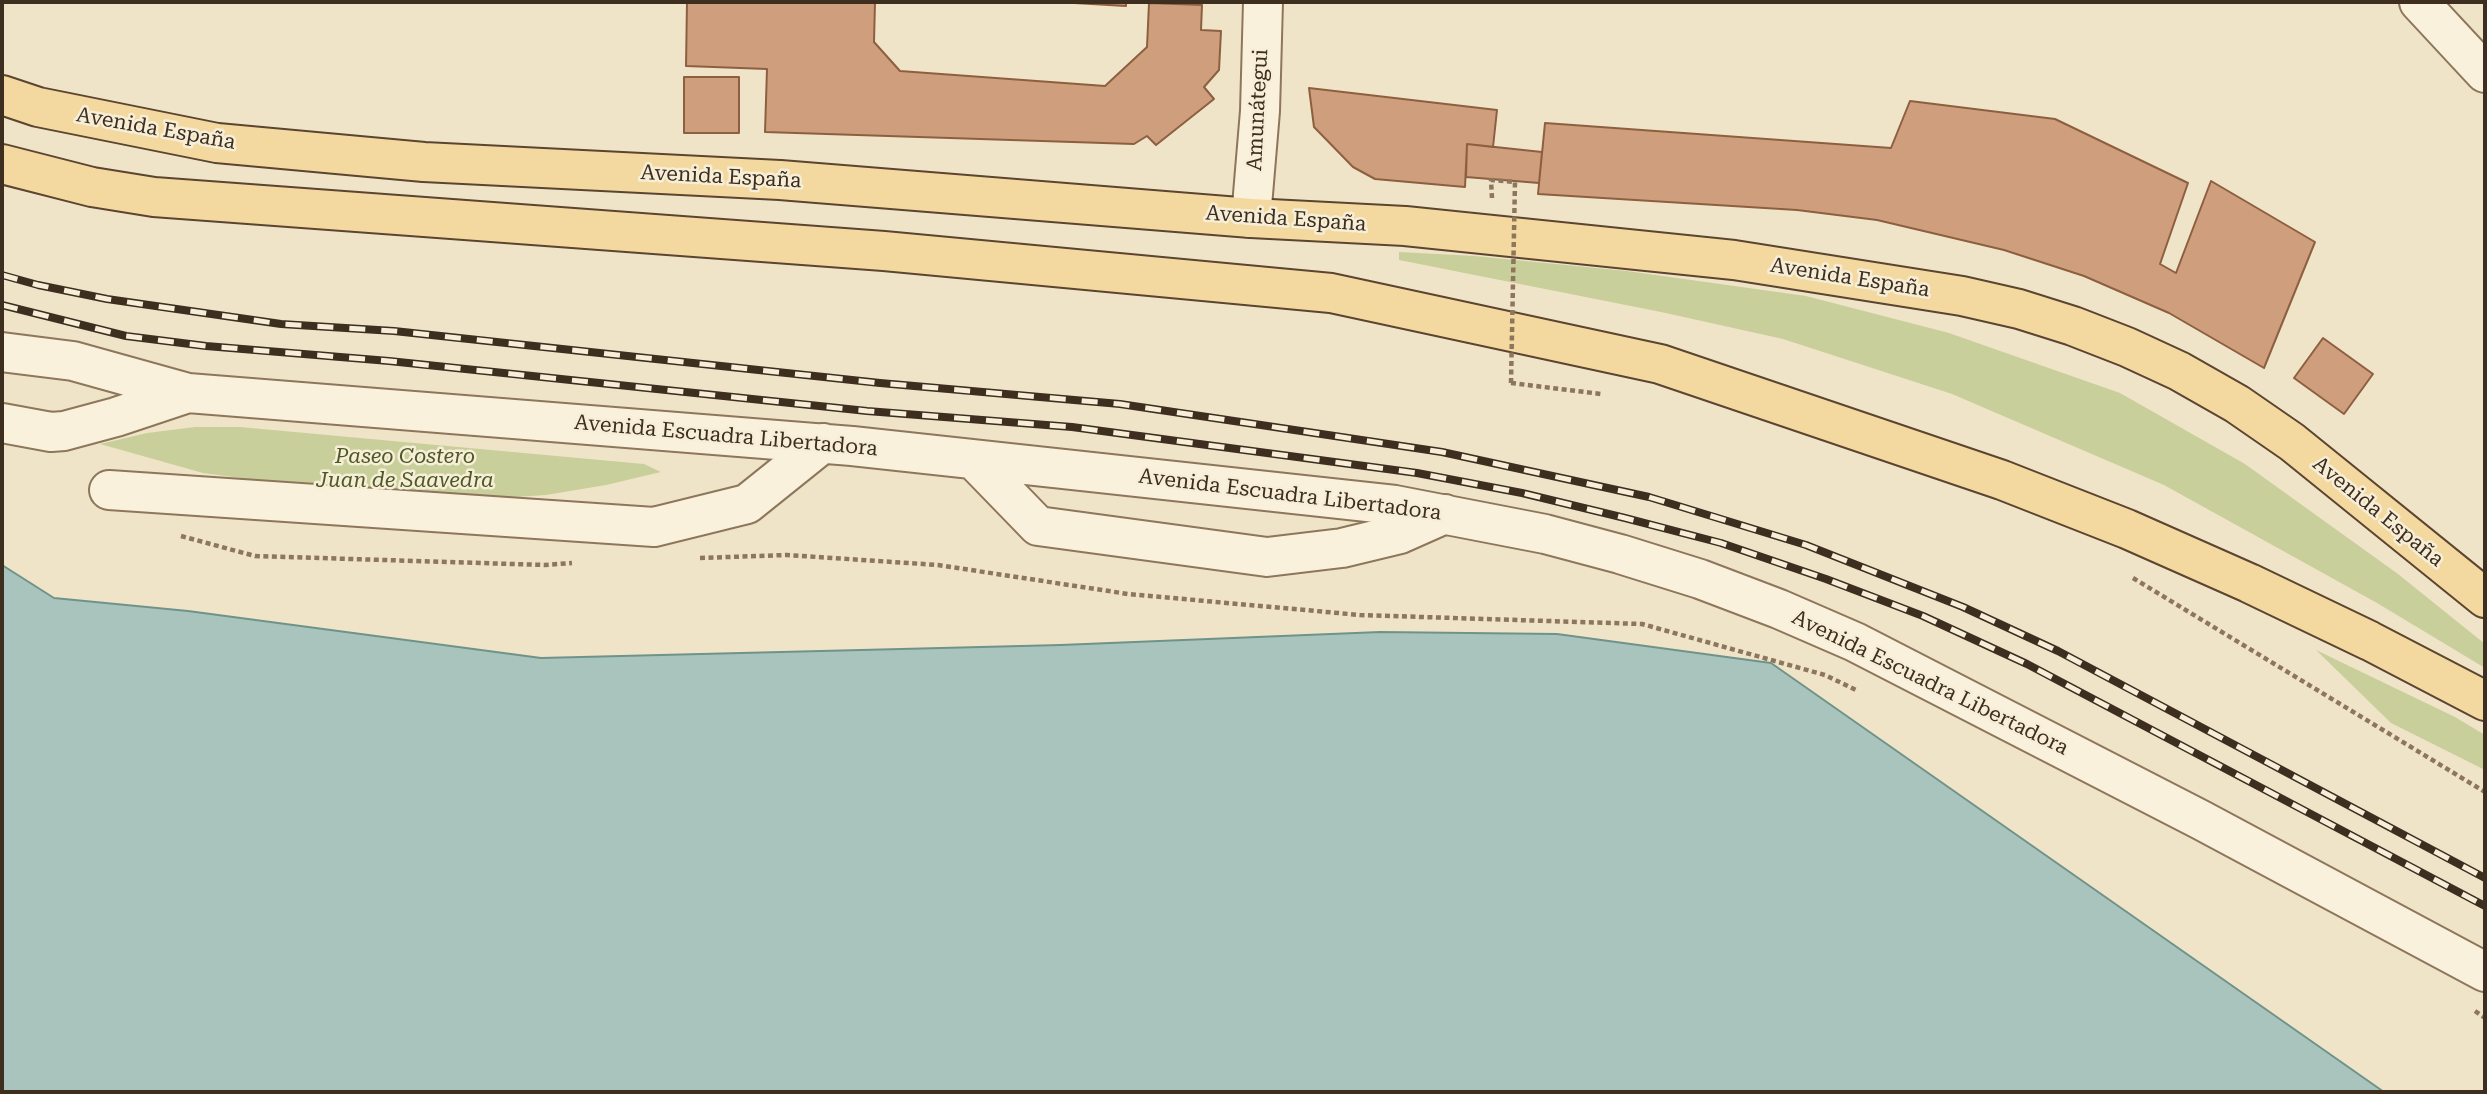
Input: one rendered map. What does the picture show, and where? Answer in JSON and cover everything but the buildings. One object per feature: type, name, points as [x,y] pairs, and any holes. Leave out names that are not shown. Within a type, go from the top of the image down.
[{"type":"main road","name":"Avenida España","points":[[2,95],[38,107],[106,122],[231,144],[425,162],[779,180],[1251,218],[1405,226],[1734,260],[1962,296],[2019,309],[2127,347],[2179,371],[2237,404],[2292,442],[2485,598]]},
{"type":"main road","points":[[2,163],[92,187],[154,197],[884,251],[1331,293],[1610,353],[1660,364],[2002,480],[2127,529],[2262,589],[2485,701]]},
{"type":"street","name":"Amunátegui","points":[[1251,218],[1260,111],[1263,2]]},
{"type":"street","points":[[2418,2],[2485,73]]},
{"type":"street","name":"Avenida Escuadra Libertadora","points":[[2,352],[73,361],[188,393],[823,443],[1395,505],[1545,534],[1700,579],[1829,631],[2189,813],[2485,972]]},
{"type":"street","points":[[2,422],[51,432],[64,430],[116,417],[188,393]]},
{"type":"street","points":[[108,490],[654,527],[747,504],[823,443]]},
{"type":"street","points":[[974,459],[1038,526],[1267,557],[1342,548],[1377,540],[1400,534],[1445,514]]},
{"type":"path","points":[[1515,182],[1511,383],[1608,395]]},
{"type":"path","points":[[168,533],[255,555],[545,565],[585,563]]},
{"type":"path","points":[[692,559],[786,555],[938,565],[1128,594],[1360,615],[1642,624],[1825,675],[1862,693]]},
{"type":"path","points":[[2123,572],[2485,792]]},
{"type":"path","points":[[2474,1011],[2485,1018]]},
{"type":"green space","points":[[1399,252],[1475,256],[1627,271],[1806,296],[1949,333],[2120,393],[2245,464],[2398,574],[2485,644],[2485,668],[2377,603],[2164,485],[1952,394],[1783,339],[1399,260]]},
{"type":"green space","name":"Paseo Costero Juan de Saavedra","points":[[195,427],[240,427],[644,464],[661,472],[546,495],[486,499],[271,482],[203,473],[100,444],[147,433]]},
{"type":"green space","points":[[2316,650],[2455,717],[2485,735],[2485,770],[2391,723]]},
{"type":"water","points":[[2,565],[54,598],[188,611],[541,658],[1061,645],[1380,632],[1557,634],[1771,663],[2384,1092],[2,1092]]},
{"type":"railway","points":[[2,275],[107,299],[281,324],[394,331],[880,383],[1120,404],[1442,452],[1649,497],[1806,545],[1963,607],[2058,651],[2485,878]]},
{"type":"railway","points":[[2,305],[126,336],[206,346],[389,361],[867,411],[1072,427],[1417,473],[1522,493],[1721,543],[1923,616],[2027,664],[2485,906]]}]
